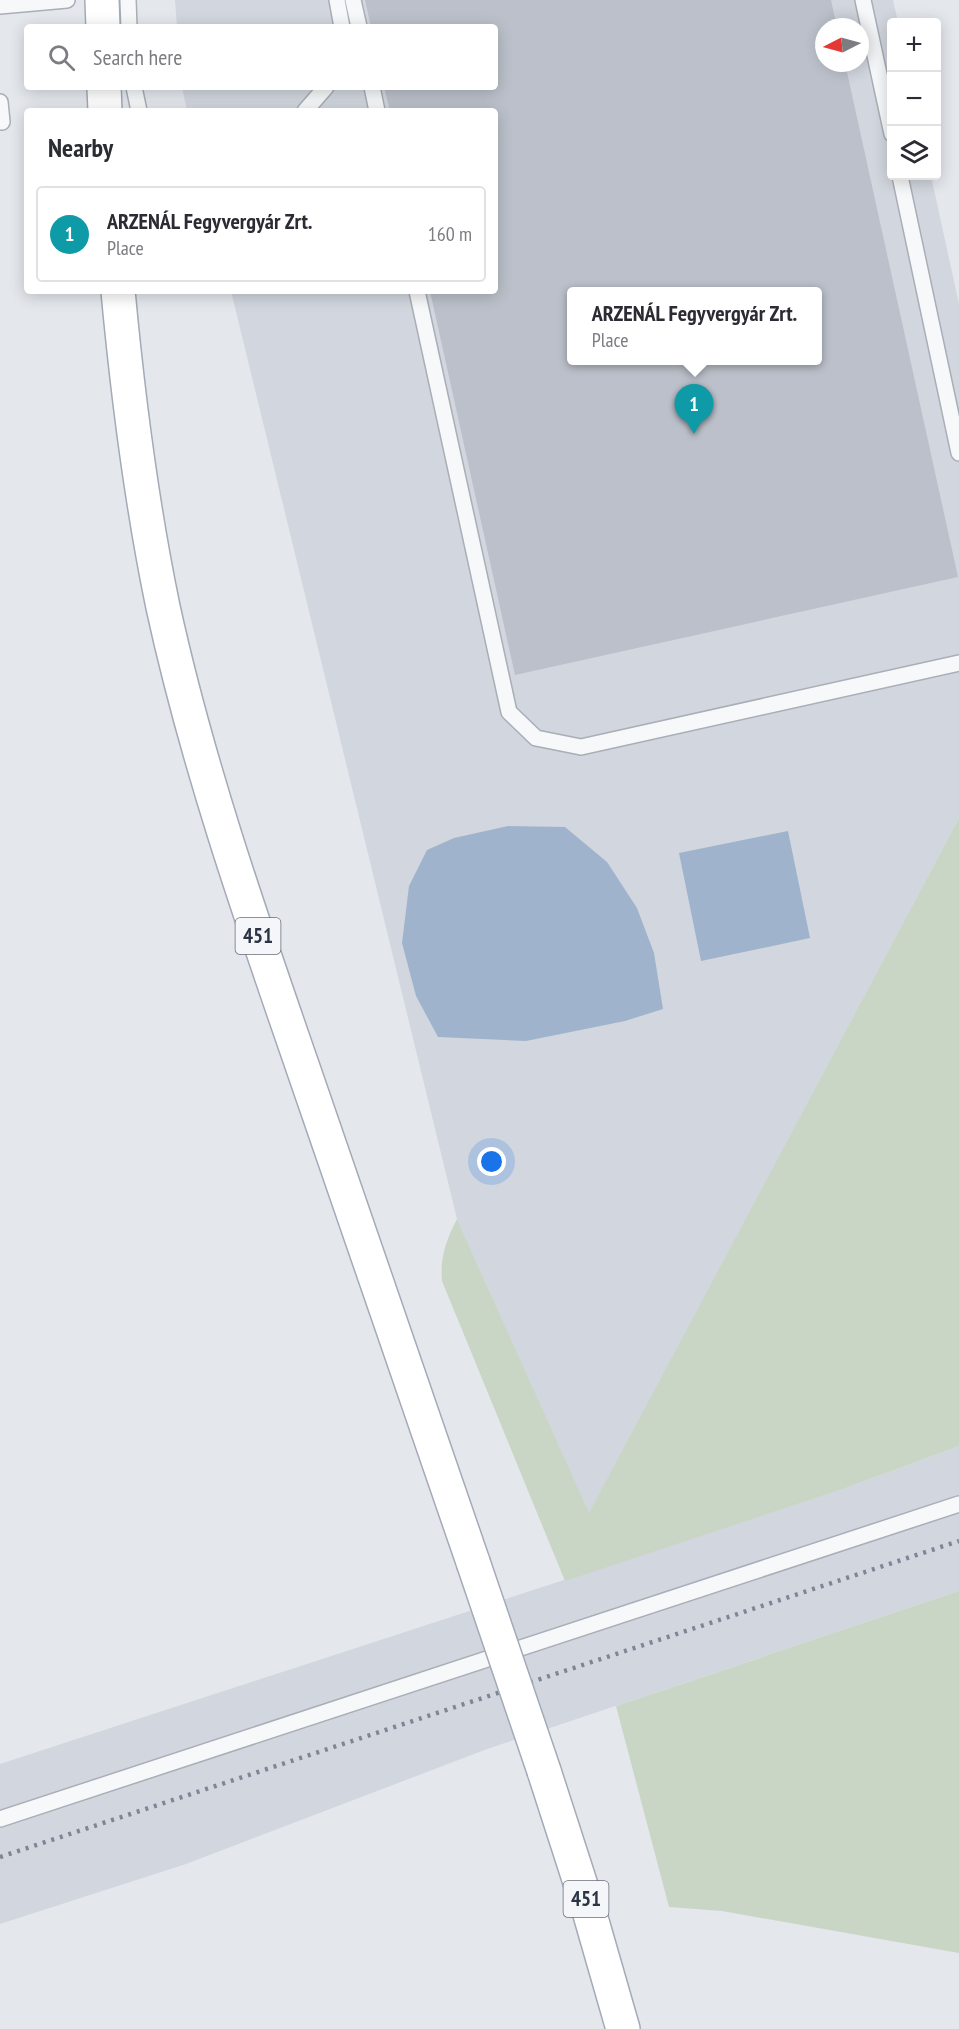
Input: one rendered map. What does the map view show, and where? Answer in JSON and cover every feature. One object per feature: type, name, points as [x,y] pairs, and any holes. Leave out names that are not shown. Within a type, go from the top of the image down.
[{"type":"main road","points":[[102,0],[103,24]]},
{"type":"main road","points":[[104,90],[105,108]]},
{"type":"main road","name":"451","points":[[118,294],[126,381],[139,477],[164,608],[188,708],[264,954],[473,1562],[587,1904],[623,2029]]},
{"type":"lane","points":[[0,6],[67,0]]},
{"type":"lane","points":[[128,0],[129,24]]},
{"type":"lane","points":[[337,0],[341,24]]},
{"type":"lane","points":[[353,0],[358,24]]},
{"type":"lane","points":[[863,0],[889,126]]},
{"type":"lane","points":[[135,90],[138,108]]},
{"type":"lane","points":[[308,108],[323,90]]},
{"type":"lane","points":[[373,90],[376,108]]},
{"type":"lane","points":[[0,102],[2,122]]},
{"type":"lane","points":[[901,180],[959,453]]},
{"type":"lane","points":[[418,294],[509,712],[536,738],[581,747],[959,663]]},
{"type":"lane","points":[[0,1819],[959,1504]]},
{"type":"shaded area","points":[[175,0],[893,0],[897,18],[887,18],[887,180],[932,180],[959,304],[959,818],[589,1514],[457,1219],[232,294],[498,294],[498,108],[186,108],[183,90],[498,90],[498,24],[177,24]]},
{"type":"shaded area","points":[[959,1446],[959,1591],[487,1749],[186,1864],[0,1924],[0,1764],[843,1489]]},
{"type":"green space","points":[[959,818],[959,1446],[843,1489],[565,1581],[442,1281],[445,1249],[457,1219],[589,1513]]},
{"type":"green space","points":[[959,1591],[959,1953],[722,1911],[669,1907],[616,1706]]},
{"type":"water","points":[[508,826],[565,827],[607,862],[637,908],[654,953],[663,1009],[625,1021],[526,1041],[438,1037],[416,996],[402,943],[409,886],[427,850],[454,838]]},
{"type":"water","points":[[788,831],[810,938],[701,961],[679,853]]},
{"type":"building","points":[[365,0],[831,0],[835,18],[815,18],[815,72],[847,72],[958,577],[515,675],[431,294],[498,294],[498,108],[389,108],[385,90],[498,90],[498,24],[370,24]]},
{"type":"railway","points":[[0,1857],[959,1541]]},
{"type":"place","name":"ARZENÁL Fegyvergyár Zrt.","points":[[694,434]]}]
